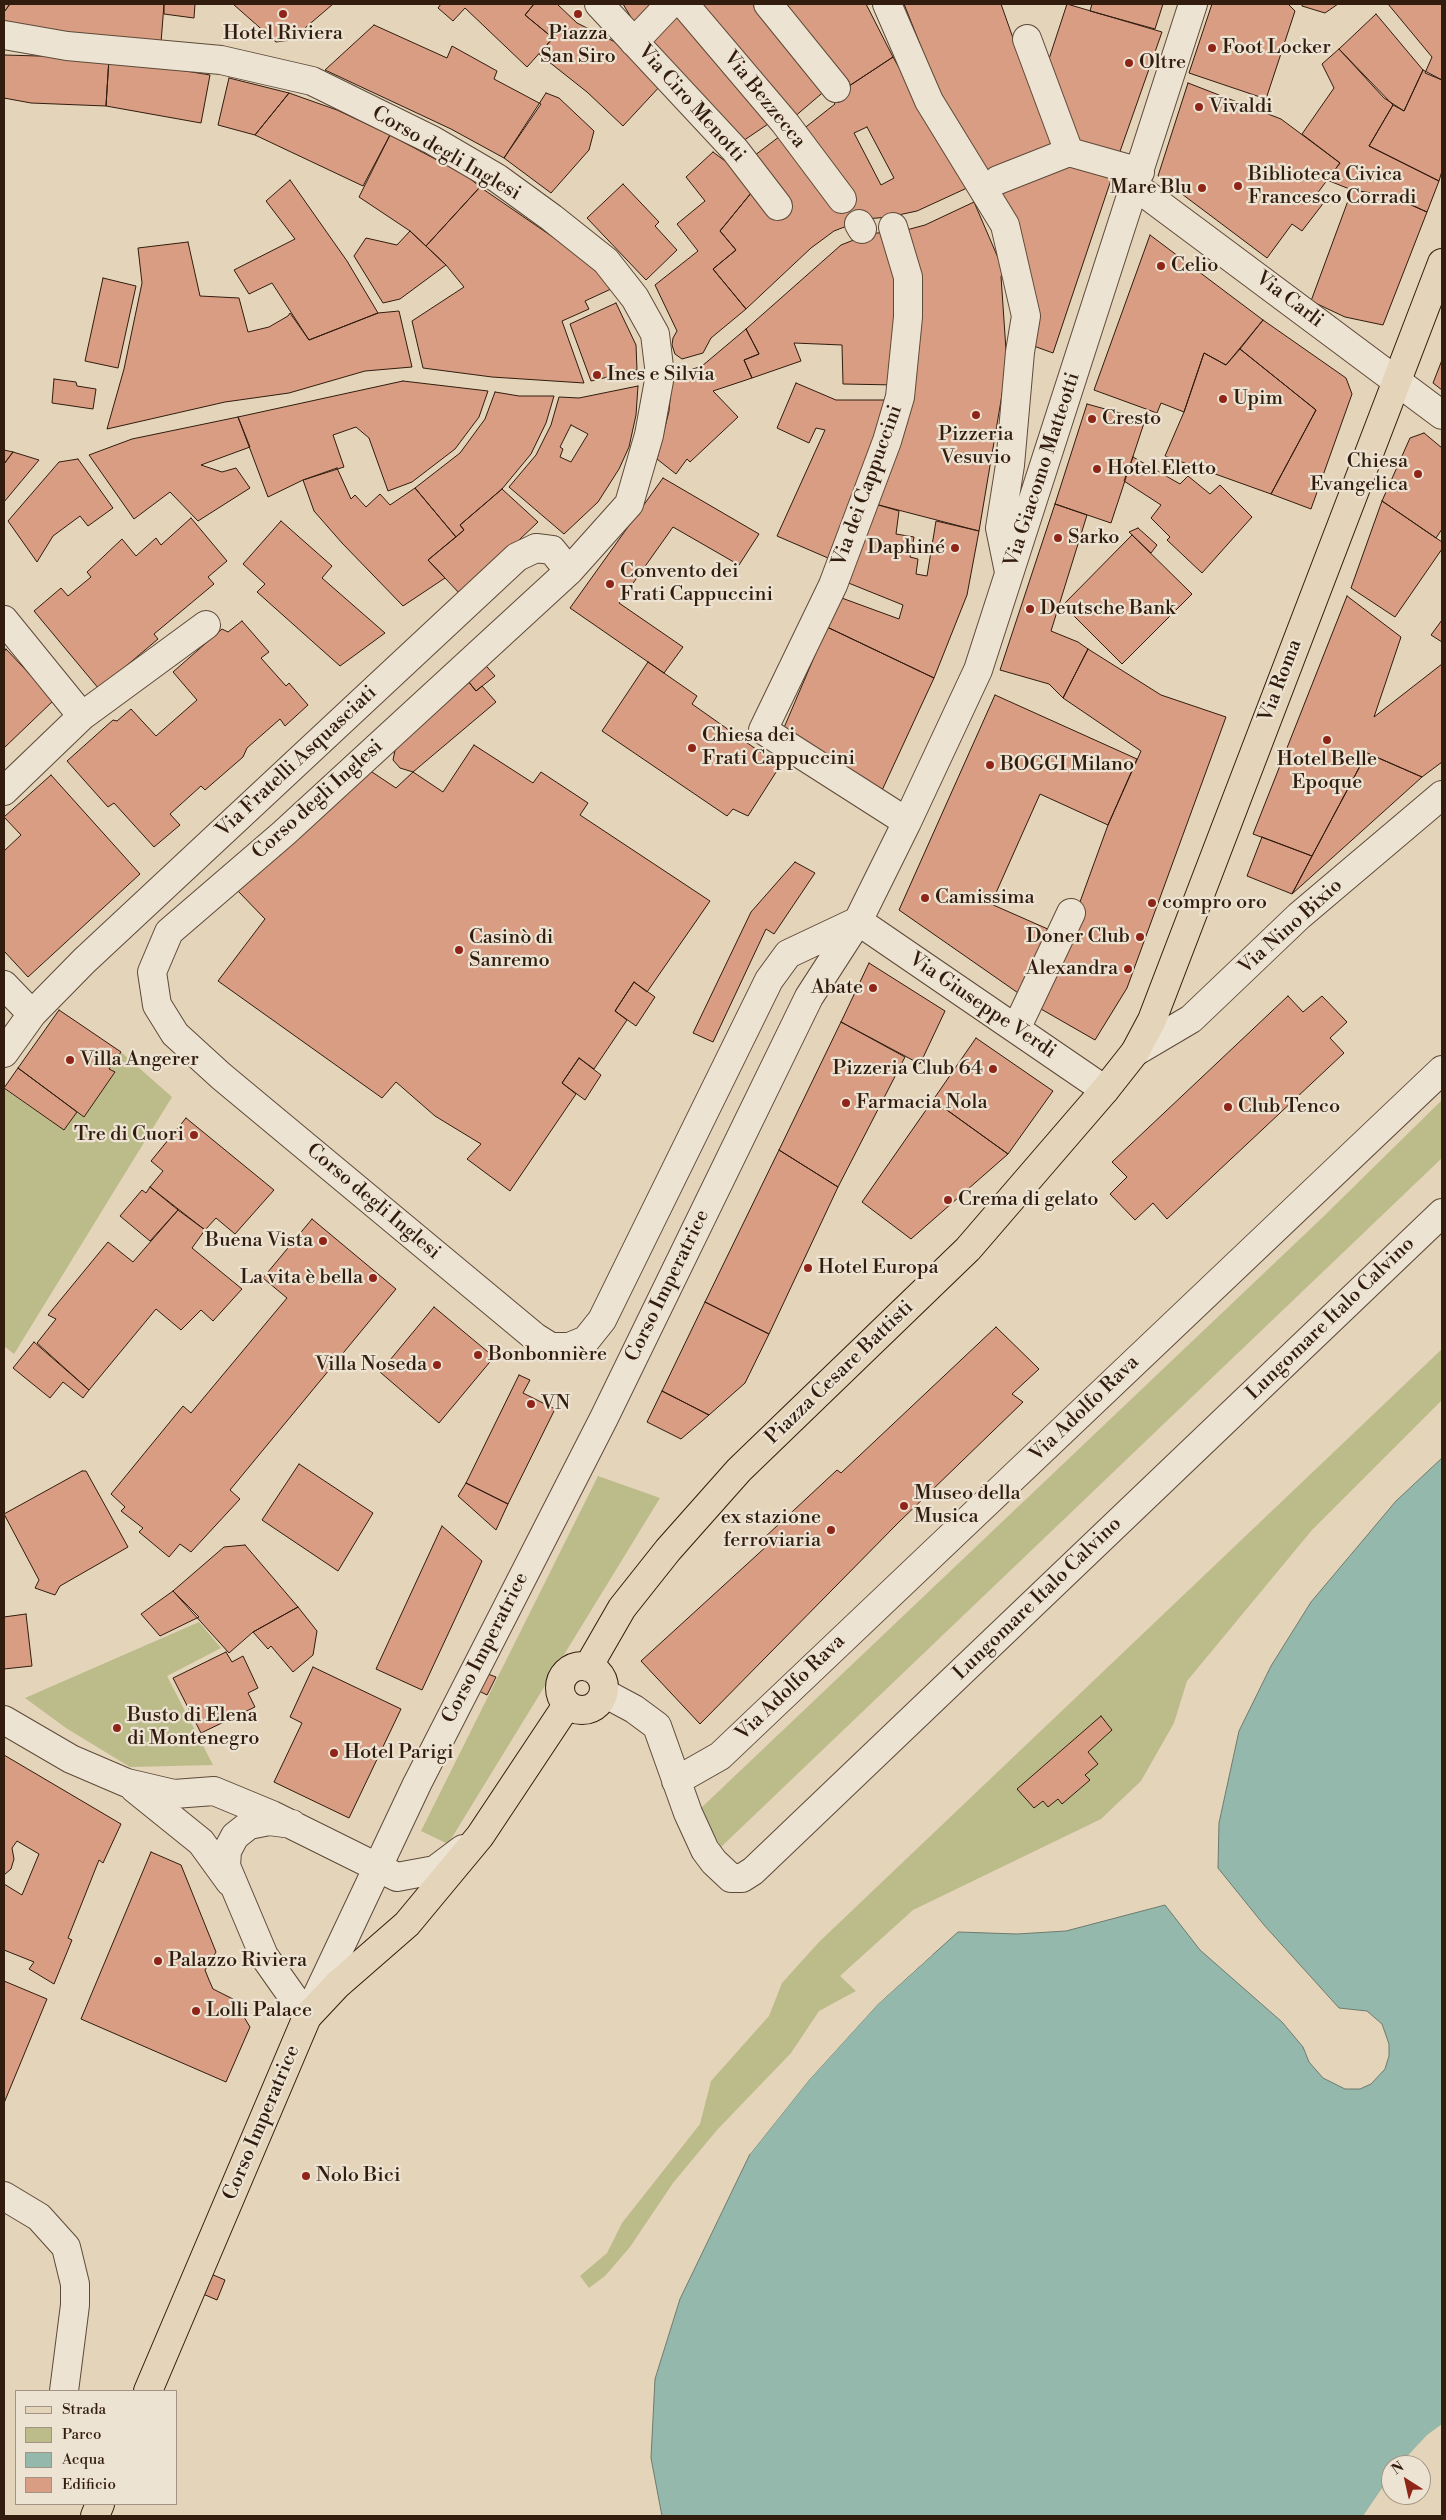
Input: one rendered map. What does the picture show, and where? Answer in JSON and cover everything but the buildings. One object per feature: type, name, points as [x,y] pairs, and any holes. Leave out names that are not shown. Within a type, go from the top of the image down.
[{"type":"main road","name":"Via Roma","points":[[1105,1090],[1135,1052],[1155,1012],[1442,263]]},
{"type":"main road","name":"Piazza Cesare Battisti","points":[[588,1667],[622,1608],[668,1550],[739,1470],[968,1249],[1105,1090]]},
{"type":"main road","points":[[575,1667],[588,1667],[600,1674],[603,1680],[604,1693],[598,1705],[593,1709],[579,1710],[567,1705],[561,1694],[560,1687],[564,1675],[575,1667]]},
{"type":"main road","points":[[307,2017],[337,1985],[407,1924],[480,1836],[567,1705]]},
{"type":"main road","name":"Corso Imperatrice","points":[[148,2390],[307,2017]]},
{"type":"street","name":"Via Ciro Menotti","points":[[599,4],[735,150],[778,206]]},
{"type":"street","points":[[634,42],[670,4]]},
{"type":"street","name":"Via Bezzecca","points":[[684,4],[786,123],[842,199]]},
{"type":"street","points":[[768,4],[836,88]]},
{"type":"street","points":[[887,4],[898,48],[1005,225],[1026,316],[1020,352],[1010,465],[1000,528],[1010,574]]},
{"type":"street","name":"Via Giacomo Matteotti","points":[[858,921],[907,822],[978,670],[1193,4]]},
{"type":"street","name":"Corso degli Inglesi","points":[[4,35],[67,46],[221,60],[312,81],[432,140],[497,178],[606,261],[635,298],[655,334],[660,374],[650,434],[629,504],[569,571],[284,833],[169,932],[152,972],[157,1005],[175,1034],[221,1076],[535,1337],[550,1347],[569,1347],[586,1340],[602,1320],[769,980],[788,954],[858,921]]},
{"type":"street","points":[[1027,39],[1069,152]]},
{"type":"street","points":[[983,187],[1069,152],[1137,179]]},
{"type":"street","name":"Via Carli","points":[[1137,179],[1442,415]]},
{"type":"street","name":"Via dei Cappuccini","points":[[893,227],[908,277],[908,317],[900,396],[887,441],[833,585],[763,730],[907,822]]},
{"type":"street","name":"Via Fratelli Asquasciati","points":[[4,1052],[32,1014],[84,961],[517,557],[536,548],[552,550],[569,571]]},
{"type":"street","points":[[4,620],[82,716]]},
{"type":"street","points":[[4,791],[82,716],[206,625]]},
{"type":"street","name":"Via Nino Bixio","points":[[1135,1052],[1190,1018],[1299,916],[1442,795]]},
{"type":"street","points":[[1016,1029],[1071,913]]},
{"type":"street","name":"Via Giuseppe Verdi","points":[[858,921],[1105,1090]]},
{"type":"street","name":"Corso Imperatrice","points":[[307,2017],[417,1784],[604,1418],[809,997],[858,921]]},
{"type":"street","points":[[4,984],[32,1014]]},
{"type":"street","name":"Via Adolfo Rava","points":[[672,1768],[720,1756],[1442,1070]]},
{"type":"street","name":"Lungomare Italo Calvino","points":[[672,1768],[688,1813],[705,1850],[714,1862],[730,1878],[742,1878],[753,1871],[1442,1213]]},
{"type":"street","points":[[604,1693],[634,1708],[657,1726],[672,1768]]},
{"type":"street","points":[[4,1720],[70,1759],[127,1783],[174,1794],[214,1791],[292,1824],[397,1877],[435,1870],[480,1836]]},
{"type":"street","points":[[127,1783],[201,1842],[232,1885]]},
{"type":"street","points":[[292,1824],[269,1821],[250,1825],[235,1836],[227,1851],[226,1866],[232,1885],[264,1956],[307,2017]]},
{"type":"street","points":[[4,2196],[40,2218],[66,2247],[75,2284],[75,2305],[64,2390]]},
{"type":"green space","points":[[121,1052],[172,1097],[14,1354],[4,1346],[4,1089],[64,1130],[77,1112],[84,1117],[115,1073],[109,1069]]},
{"type":"green space","points":[[1442,1100],[1442,1158],[721,1847],[700,1809],[1323,1217]]},
{"type":"green space","points":[[1442,1349],[1442,1400],[1312,1530],[1187,1681],[1174,1723],[1141,1781],[1101,1819],[913,1910],[840,1976],[856,1991],[819,2011],[791,2053],[717,2130],[673,2183],[630,2247],[605,2276],[589,2288],[580,2276],[607,2253],[622,2223],[700,2124],[711,2081],[769,2016],[782,1983],[819,1942]]},
{"type":"green space","points":[[598,1476],[660,1498],[448,1844],[421,1831]]},
{"type":"green space","points":[[199,1622],[221,1648],[167,1676],[213,1765],[130,1767],[66,1728],[25,1698]]},
{"type":"water","points":[[1442,1458],[1442,2516],[662,2516],[651,2458],[655,2379],[680,2299],[750,2154],[809,2080],[878,2004],[958,1932],[1017,1934],[1066,1931],[1165,1905],[1200,1950],[1282,2022],[1303,2047],[1309,2062],[1323,2078],[1345,2089],[1360,2089],[1371,2084],[1385,2069],[1389,2056],[1389,2044],[1382,2024],[1367,2011],[1339,2008],[1264,1925],[1218,1868],[1219,1823],[1239,1731],[1271,1666],[1311,1602],[1396,1501]]},
{"type":"pier","points":[[929,1954],[932,1955],[878,2004],[809,2080],[750,2154],[747,2154],[807,2078],[876,2002]]},
{"type":"pier","points":[[1442,2424],[1442,2516],[1363,2516],[1381,2490],[1381,2505],[1431,2505],[1431,2455],[1408,2455],[1427,2435]]},
{"type":"place","name":"Hotel Riviera","points":[[283,14]]},
{"type":"place","name":"Piazza San Siro","points":[[578,14]]},
{"type":"place","name":"Foot Locker","points":[[1212,48]]},
{"type":"place","name":"Oltre","points":[[1129,63]]},
{"type":"place","name":"Vivaldi","points":[[1199,107]]},
{"type":"place","name":"Biblioteca Civica Francesco Corradi","points":[[1238,186]]},
{"type":"place","name":"Mare Blu","points":[[1202,188]]},
{"type":"place","name":"Celio","points":[[1161,266]]},
{"type":"place","name":"Ines e Silvia","points":[[597,375]]},
{"type":"place","name":"Upim","points":[[1223,399]]},
{"type":"place","name":"Pizzeria Vesuvio","points":[[976,415]]},
{"type":"place","name":"Cresto","points":[[1092,419]]},
{"type":"place","name":"Hotel Eletto","points":[[1097,469]]},
{"type":"place","name":"Chiesa Evangelica","points":[[1418,474]]},
{"type":"place","name":"Sarko","points":[[1058,538]]},
{"type":"place","name":"Daphiné","points":[[955,548]]},
{"type":"place","name":"Convento dei Frati Cappuccini","points":[[610,584]]},
{"type":"place","name":"Deutsche Bank","points":[[1030,609]]},
{"type":"place","name":"Hotel Belle Epoque","points":[[1327,740]]},
{"type":"place","name":"Chiesa dei Frati Cappuccini","points":[[692,748]]},
{"type":"place","name":"BOGGI Milano","points":[[990,765]]},
{"type":"place","name":"Camissima","points":[[925,898]]},
{"type":"place","name":"compro oro","points":[[1152,903]]},
{"type":"place","name":"Doner Club","points":[[1140,937]]},
{"type":"place","name":"Casinò di Sanremo","points":[[459,950]]},
{"type":"place","name":"Alexandra","points":[[1128,969]]},
{"type":"place","name":"Abate","points":[[873,988]]},
{"type":"place","name":"Villa Angerer","points":[[70,1060]]},
{"type":"place","name":"Pizzeria Club 64","points":[[993,1069]]},
{"type":"place","name":"Farmacia Nola","points":[[846,1103]]},
{"type":"place","name":"Club Tenco","points":[[1228,1107]]},
{"type":"place","name":"Tre di Cuori","points":[[194,1135]]},
{"type":"place","name":"Crema di gelato","points":[[948,1200]]},
{"type":"place","name":"Buena Vista","points":[[323,1241]]},
{"type":"place","name":"Hotel Europa","points":[[808,1268]]},
{"type":"place","name":"La vita è bella","points":[[373,1278]]},
{"type":"place","name":"Bonbonnière","points":[[478,1355]]},
{"type":"place","name":"Villa Noseda","points":[[437,1365]]},
{"type":"place","name":"VN","points":[[531,1404]]},
{"type":"place","name":"Museo della Musica","points":[[904,1506]]},
{"type":"place","name":"ex stazione ferroviaria","points":[[831,1530]]},
{"type":"place","name":"Busto di Elena di Montenegro","points":[[117,1728]]},
{"type":"place","name":"Hotel Parigi","points":[[334,1753]]},
{"type":"place","name":"Palazzo Riviera","points":[[158,1961]]},
{"type":"place","name":"Lolli Palace","points":[[196,2011]]},
{"type":"place","name":"Nolo Bici","points":[[306,2176]]}]
